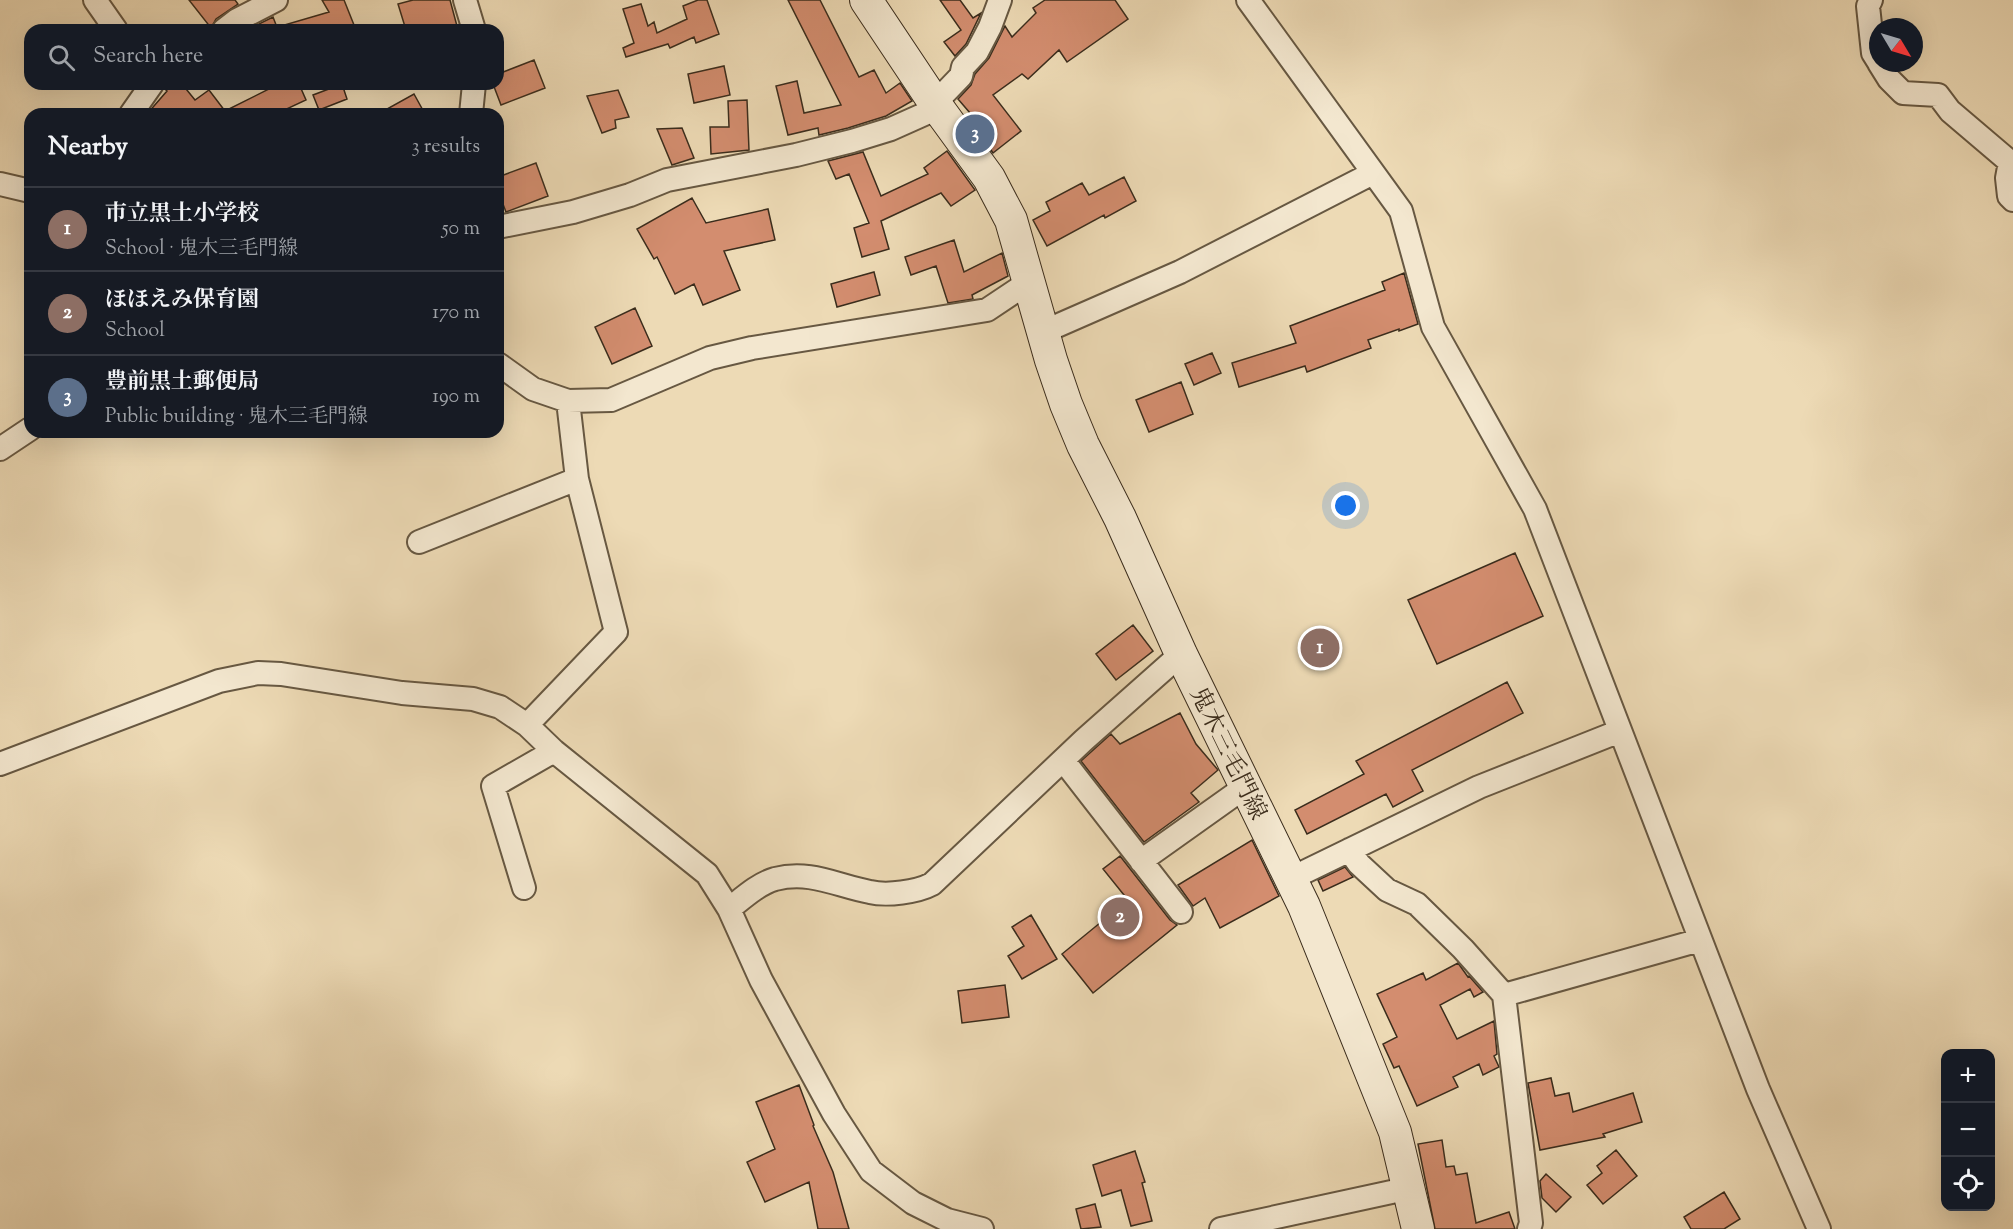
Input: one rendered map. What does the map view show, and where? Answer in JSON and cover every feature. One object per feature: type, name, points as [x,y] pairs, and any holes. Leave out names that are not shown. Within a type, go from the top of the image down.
[{"type":"main road","points":[[866,0],[936,105]]},
{"type":"main road","name":"鬼木三毛門線","points":[[936,105],[989,178],[1011,220],[1066,404],[1181,654],[1304,906],[1395,1132],[1418,1229]]},
{"type":"street","points":[[232,24],[276,0]]},
{"type":"street","points":[[465,0],[472,24]]},
{"type":"street","points":[[504,226],[584,208],[630,195],[667,180],[796,154],[891,129],[936,105],[962,76],[963,67],[977,52],[990,27],[1000,0]]},
{"type":"street","points":[[1248,0],[1401,211],[1433,327],[1535,509],[1758,1089],[1819,1229]]},
{"type":"street","points":[[1869,18],[1868,6],[1871,0]]},
{"type":"street","points":[[100,2],[113,24]]},
{"type":"street","points":[[1884,72],[1888,79],[1903,93],[1938,95],[1950,111],[2010,162],[2007,178],[2009,196],[2013,200]]},
{"type":"street","points":[[135,108],[147,90]]},
{"type":"street","points":[[472,108],[473,90]]},
{"type":"street","points":[[1043,332],[1180,272],[1373,173]]},
{"type":"street","points":[[0,184],[24,190]]},
{"type":"street","points":[[504,368],[533,388],[568,401],[610,400],[710,358],[752,348],[987,310],[1029,282]]},
{"type":"street","points":[[527,725],[616,632],[577,479],[568,401]]},
{"type":"street","points":[[0,449],[24,433]]},
{"type":"street","points":[[419,542],[577,479]]},
{"type":"street","points":[[729,909],[760,886],[786,877],[823,878],[871,893],[922,889],[940,879],[948,868],[1063,760],[1181,654]]},
{"type":"street","points":[[0,764],[219,681],[258,674],[281,674],[402,693],[473,699],[500,707],[527,725],[554,751],[707,874],[729,909],[766,990],[834,1114],[871,1171],[913,1203],[947,1220],[977,1229]]},
{"type":"street","points":[[1290,879],[1479,787],[1620,731]]},
{"type":"street","points":[[524,888],[493,786],[554,751]]},
{"type":"street","points":[[1063,760],[1181,912]]},
{"type":"street","points":[[1141,861],[1245,787]]},
{"type":"street","points":[[1349,850],[1359,864],[1386,890],[1417,904],[1463,949],[1504,995],[1531,1223],[1528,1229]]},
{"type":"street","points":[[1504,995],[1700,940]]},
{"type":"street","points":[[1221,1229],[1410,1188]]},
{"type":"building","points":[[189,0],[235,0],[238,4],[216,19],[213,24],[208,24]]},
{"type":"building","points":[[322,0],[344,0],[354,24],[288,24],[329,12]]},
{"type":"building","points":[[413,0],[450,0],[456,24],[404,24],[398,4]]},
{"type":"building","points":[[698,0],[707,0],[719,34],[696,43],[694,37],[670,48],[668,44],[626,57],[623,48],[634,43],[623,9],[641,4],[648,26],[654,22],[657,33],[687,19],[683,6]]},
{"type":"building","points":[[788,0],[820,0],[859,77],[874,70],[886,93],[900,83],[912,101],[886,116],[848,128],[819,135],[818,128],[788,135],[776,86],[797,81],[804,113],[841,105]]},
{"type":"building","points":[[940,0],[960,0],[973,18],[981,13],[966,44],[955,56],[944,42],[961,30]]},
{"type":"building","points":[[1045,0],[1115,0],[1128,19],[1067,62],[1059,50],[1028,79],[1022,74],[993,95],[1021,131],[993,153],[972,123],[976,120],[958,99],[971,85],[975,74],[989,58],[1005,26],[1012,37],[1036,13],[1033,8]]},
{"type":"building","points":[[273,17],[276,24],[259,24]]},
{"type":"building","points":[[534,60],[545,88],[501,105],[495,90],[504,90],[504,72]]},
{"type":"building","points":[[724,66],[730,95],[694,103],[688,74]]},
{"type":"building","points":[[187,90],[195,100],[209,90],[223,108],[152,108],[167,91]]},
{"type":"building","points":[[267,90],[302,90],[306,100],[289,108],[231,108]]},
{"type":"building","points":[[326,90],[344,90],[347,99],[318,108],[313,95]]},
{"type":"building","points":[[618,90],[629,117],[615,120],[616,128],[602,133],[587,96]]},
{"type":"building","points":[[414,94],[422,108],[389,108]]},
{"type":"building","points":[[747,100],[749,150],[711,154],[710,127],[729,127],[728,101]]},
{"type":"building","points":[[682,128],[694,158],[672,165],[657,129]]},
{"type":"building","points":[[947,151],[975,190],[951,206],[941,193],[881,221],[889,249],[862,257],[854,228],[869,223],[849,174],[836,179],[828,161],[863,152],[881,196],[928,174],[924,168]]},
{"type":"building","points":[[536,163],[548,196],[506,212],[504,175]]},
{"type":"building","points":[[1124,177],[1136,201],[1105,218],[1104,215],[1047,246],[1033,220],[1050,211],[1046,202],[1082,183],[1089,195]]},
{"type":"building","points":[[692,198],[706,223],[768,209],[775,240],[724,251],[740,290],[703,305],[694,284],[675,294],[657,257],[654,259],[637,229]]},
{"type":"building","points":[[954,240],[964,272],[1002,253],[1008,276],[972,295],[973,299],[948,303],[936,266],[911,275],[905,257]]},
{"type":"building","points":[[874,272],[880,295],[837,307],[831,284]]},
{"type":"building","points":[[1404,273],[1418,324],[1368,340],[1371,348],[1307,372],[1305,366],[1239,387],[1232,363],[1296,343],[1290,326],[1385,290],[1382,282]]},
{"type":"building","points":[[635,308],[652,346],[612,364],[595,327]]},
{"type":"building","points":[[1212,353],[1221,373],[1194,385],[1185,364]]},
{"type":"building","points":[[1181,382],[1193,414],[1149,432],[1136,400]]},
{"type":"building","points":[[1515,553],[1543,616],[1437,664],[1408,600]]},
{"type":"building","points":[[1133,625],[1153,651],[1116,680],[1096,654]]},
{"type":"building","points":[[1507,682],[1523,713],[1412,770],[1423,791],[1393,807],[1386,794],[1307,834],[1295,810],[1364,774],[1356,761]]},
{"type":"building","points":[[1180,713],[1196,744],[1218,770],[1191,793],[1199,802],[1144,842],[1081,761],[1111,734],[1120,744]]},
{"type":"building","points":[[1252,840],[1279,896],[1220,928],[1205,898],[1193,906],[1178,885]]},
{"type":"building","points":[[1120,856],[1170,920],[1177,925],[1093,993],[1062,954],[1128,900],[1103,869]]},
{"type":"building","points":[[1345,867],[1353,877],[1323,891],[1318,880]]},
{"type":"building","points":[[1031,915],[1057,959],[1022,979],[1008,956],[1024,946],[1012,927]]},
{"type":"building","points":[[1458,963],[1483,992],[1474,997],[1470,989],[1440,1005],[1457,1039],[1494,1021],[1497,1054],[1494,1056],[1499,1067],[1483,1075],[1479,1064],[1453,1077],[1458,1087],[1417,1106],[1399,1066],[1394,1068],[1383,1044],[1397,1037],[1377,994],[1423,973],[1426,980]]},
{"type":"building","points":[[1005,985],[1009,1017],[962,1023],[958,991]]},
{"type":"building","points":[[1551,1078],[1555,1096],[1569,1093],[1573,1112],[1633,1093],[1642,1122],[1603,1134],[1605,1137],[1540,1150],[1528,1083]]},
{"type":"building","points":[[799,1085],[813,1126],[833,1172],[849,1229],[818,1229],[809,1182],[765,1202],[747,1162],[775,1149],[756,1102]]},
{"type":"building","points":[[1442,1140],[1446,1167],[1454,1166],[1456,1175],[1467,1173],[1476,1223],[1509,1212],[1515,1229],[1435,1229],[1418,1144]]},
{"type":"building","points":[[1616,1150],[1637,1176],[1603,1204],[1587,1185],[1602,1173],[1597,1166]]},
{"type":"building","points":[[1135,1151],[1145,1182],[1142,1183],[1152,1221],[1131,1226],[1121,1190],[1102,1196],[1093,1165]]},
{"type":"building","points":[[1546,1174],[1571,1197],[1556,1212],[1542,1198],[1540,1181]]},
{"type":"building","points":[[1724,1192],[1740,1219],[1724,1229],[1691,1229],[1684,1217]]},
{"type":"building","points":[[1095,1204],[1101,1227],[1081,1229],[1076,1209]]},
{"type":"place","name":"豊前黒土郵便局","points":[[975,134]]},
{"type":"place","name":"市立黒土小学校","points":[[1320,648]]},
{"type":"place","name":"ほほえみ保育園","points":[[1120,917]]}]
